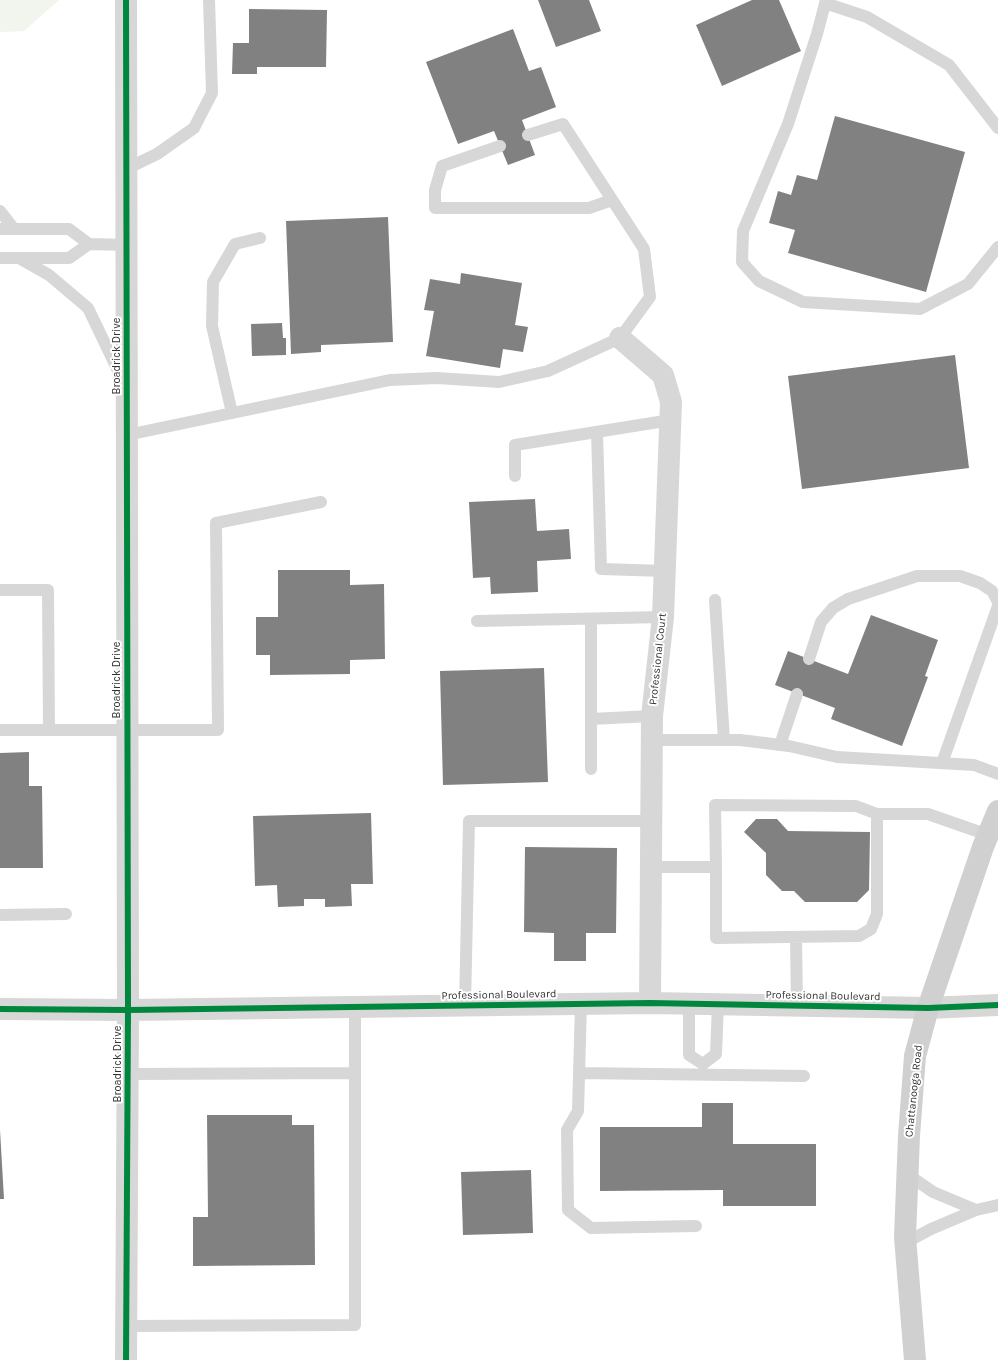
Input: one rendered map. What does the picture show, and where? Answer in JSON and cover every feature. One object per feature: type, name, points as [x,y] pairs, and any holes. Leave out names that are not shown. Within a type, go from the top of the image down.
[{"type":"main road","name":"Chattanooga Road","points":[[915,1360],[905,1243],[907,1174],[915,1056],[928,1008],[988,835],[998,811]]},
{"type":"street","name":"Broadrick Drive","points":[[126,0],[128,730],[126,1360]]},
{"type":"street","name":"Professional Court","points":[[620,338],[664,375],[671,402],[663,617],[652,716],[650,1003]]},
{"type":"street","name":"Professional Boulevard","points":[[0,1009],[128,1010],[650,1003],[928,1008],[998,1005]]},
{"type":"lane","points":[[126,170],[157,154],[194,128],[212,93],[209,0]]},
{"type":"lane","points":[[998,128],[949,64],[868,17],[826,1],[788,124],[743,231],[742,262],[759,281],[803,302],[920,309],[968,284],[998,246]]},
{"type":"lane","points":[[126,435],[390,380],[438,378],[499,382],[548,371],[620,338],[650,297],[644,249],[562,124],[528,135]]},
{"type":"lane","points":[[500,146],[442,166],[436,190],[436,208],[589,208],[612,200]]},
{"type":"lane","points":[[0,211],[14,229]]},
{"type":"lane","points":[[0,229],[69,229],[89,244],[126,245]]},
{"type":"lane","points":[[232,413],[212,326],[213,282],[235,244],[260,238]]},
{"type":"lane","points":[[0,258],[69,258],[89,244]]},
{"type":"lane","points":[[19,258],[49,275],[88,308],[126,390]]},
{"type":"lane","points":[[515,476],[515,445],[670,420]]},
{"type":"lane","points":[[597,432],[601,569],[665,571]]},
{"type":"lane","points":[[0,730],[218,730],[216,523],[321,502]]},
{"type":"lane","points":[[809,659],[821,622],[833,608],[848,599],[917,576],[960,576],[980,583],[992,591],[998,602]]},
{"type":"lane","points":[[0,590],[48,590],[49,730]]},
{"type":"lane","points":[[715,600],[724,740]]},
{"type":"lane","points":[[942,763],[998,606]]},
{"type":"lane","points":[[477,621],[663,617]]},
{"type":"lane","points":[[591,619],[591,768]]},
{"type":"lane","points":[[780,745],[797,694]]},
{"type":"lane","points":[[591,720],[652,716]]},
{"type":"lane","points":[[652,740],[724,740],[780,745],[837,757],[974,765],[998,774]]},
{"type":"lane","points":[[877,814],[877,914],[871,929],[859,936],[716,938],[715,805],[856,806],[877,814],[928,814],[988,835]]},
{"type":"lane","points":[[465,1005],[469,821],[651,821]]},
{"type":"lane","points":[[651,867],[716,867]]},
{"type":"lane","points":[[0,914],[66,914]]},
{"type":"lane","points":[[796,937],[797,1005]]},
{"type":"lane","points":[[581,1004],[578,1111],[567,1130],[568,1210],[591,1228],[696,1226]]},
{"type":"lane","points":[[689,1004],[689,1055],[703,1069]]},
{"type":"lane","points":[[703,1069],[716,1054],[718,1004]]},
{"type":"lane","points":[[126,1326],[355,1325],[355,1007]]},
{"type":"lane","points":[[579,1073],[703,1069],[804,1076]]},
{"type":"lane","points":[[128,1074],[355,1073]]},
{"type":"lane","points":[[907,1174],[933,1192],[976,1210]]},
{"type":"lane","points":[[905,1243],[931,1229],[976,1210],[998,1205]]},
{"type":"shaded area","points":[[0,0],[59,0],[24,31],[0,32]]},
{"type":"building","points":[[538,0],[589,0],[601,31],[556,47]]},
{"type":"building","points":[[752,0],[779,0],[801,51],[722,86],[696,25]]},
{"type":"building","points":[[249,9],[327,10],[326,67],[257,67],[257,74],[232,74],[233,43],[249,43]]},
{"type":"building","points":[[513,29],[529,71],[541,67],[556,107],[522,120],[535,155],[508,165],[494,131],[458,144],[426,62]]},
{"type":"building","points":[[835,116],[965,152],[926,292],[788,253],[795,230],[769,223],[778,191],[791,195],[797,175],[817,180]]},
{"type":"building","points":[[388,217],[393,342],[321,345],[321,352],[291,354],[286,221]]},
{"type":"building","points":[[461,273],[522,283],[515,325],[528,327],[523,352],[503,349],[500,368],[426,356],[434,311],[424,310],[430,279],[460,284]]},
{"type":"building","points":[[282,323],[283,338],[286,338],[286,355],[252,356],[251,324]]},
{"type":"building","points":[[955,355],[969,468],[802,489],[788,376]]},
{"type":"building","points":[[535,499],[537,531],[569,529],[571,559],[537,561],[538,592],[491,594],[490,577],[473,578],[469,502]]},
{"type":"building","points":[[278,570],[350,570],[350,585],[384,584],[385,659],[350,660],[350,674],[270,675],[270,655],[256,655],[256,617],[278,617]]},
{"type":"building","points":[[871,615],[938,640],[925,676],[928,677],[902,746],[831,719],[835,708],[775,685],[788,651],[848,674]]},
{"type":"building","points":[[544,668],[548,782],[443,785],[440,671]]},
{"type":"building","points":[[29,752],[29,786],[42,786],[43,868],[0,868],[0,753]]},
{"type":"building","points":[[371,813],[373,884],[351,884],[352,906],[325,907],[325,899],[304,899],[304,906],[278,907],[277,885],[255,886],[253,816]]},
{"type":"building","points":[[756,819],[777,819],[788,831],[870,832],[869,890],[857,902],[805,902],[794,891],[782,891],[766,875],[766,853],[744,832]]},
{"type":"building","points":[[525,847],[617,848],[616,933],[586,933],[586,961],[554,961],[554,933],[524,932]]},
{"type":"building","points":[[702,1103],[733,1103],[733,1144],[816,1144],[816,1206],[723,1206],[723,1190],[600,1191],[600,1127],[702,1127]]},
{"type":"building","points":[[207,1115],[292,1115],[292,1125],[314,1125],[315,1265],[193,1266],[193,1217],[208,1217]]},
{"type":"building","points":[[0,1130],[4,1199],[0,1199]]},
{"type":"building","points":[[531,1170],[533,1233],[463,1235],[461,1172]]},
{"type":"cycle path","points":[[126,0],[128,1010],[126,1360]]},
{"type":"cycle path","points":[[0,1009],[128,1010],[650,1003],[928,1008],[998,1005]]}]
